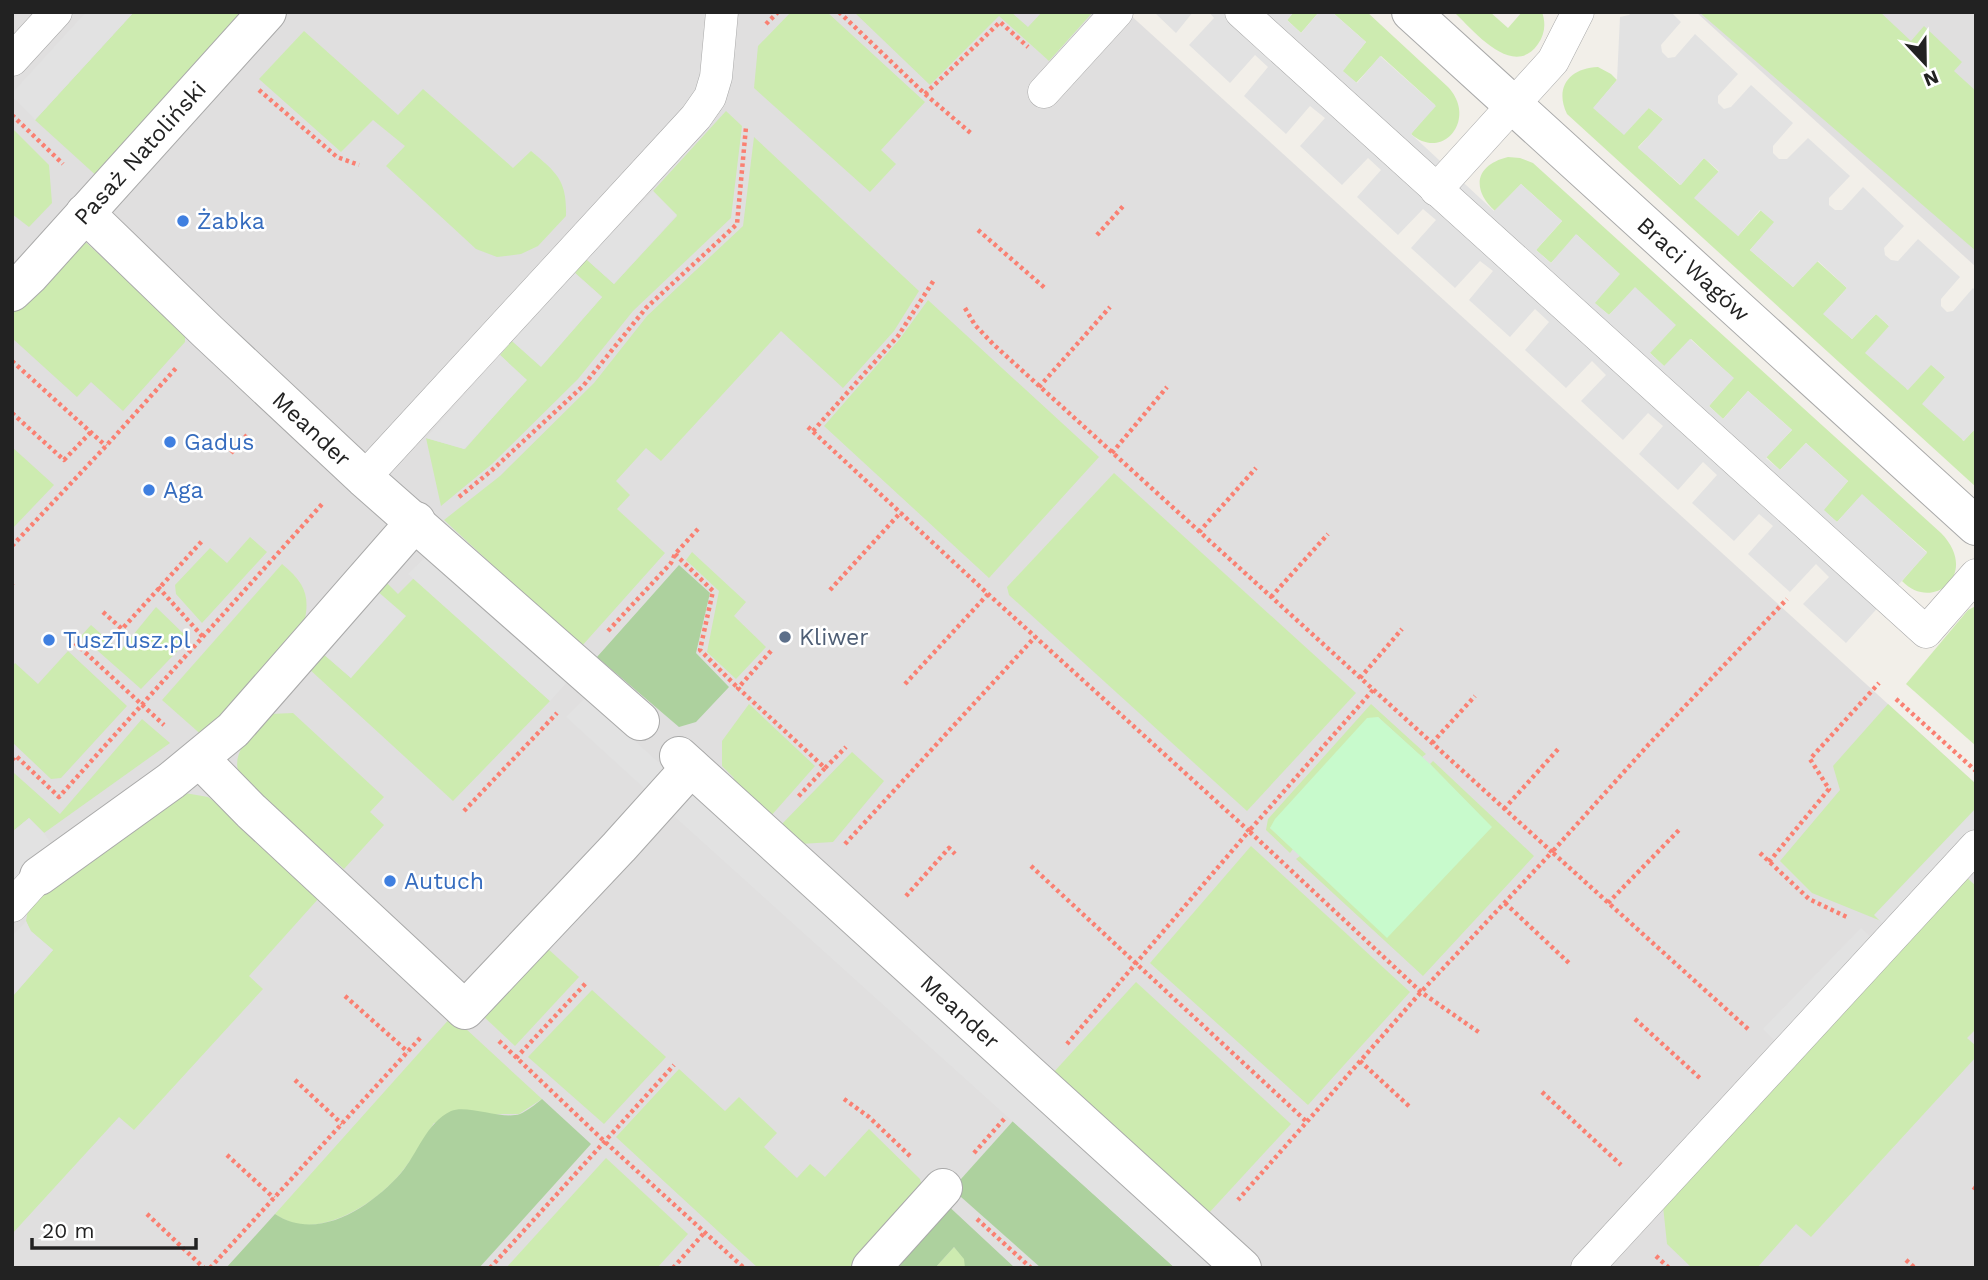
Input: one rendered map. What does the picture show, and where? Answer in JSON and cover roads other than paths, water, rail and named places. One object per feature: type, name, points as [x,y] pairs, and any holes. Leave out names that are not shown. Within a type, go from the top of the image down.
[{"type":"street","name":"Pasaż Natoliński","points":[[12,292],[267,12]]},
{"type":"street","name":"Braci Wagów","points":[[1411,12],[1976,526]]},
{"type":"street","name":"Meander","points":[[85,213],[359,473],[640,721]]},
{"type":"street","points":[[39,876],[200,759],[233,730],[416,522]]},
{"type":"street","name":"Meander","points":[[200,759],[251,811],[460,1005],[619,847],[685,761],[1242,1268]]},
{"type":"street","points":[[871,1268],[943,1188]]},
{"type":"lane","points":[[12,60],[56,12]]},
{"type":"lane","points":[[359,473],[696,117],[710,97],[716,77],[722,12]]},
{"type":"lane","points":[[1051,84],[1117,12]]},
{"type":"lane","points":[[1241,12],[1926,632],[1976,575]]},
{"type":"lane","points":[[1436,190],[1553,61],[1578,12]]},
{"type":"lane","points":[[1587,1268],[1976,846]]},
{"type":"lane","points":[[12,906],[39,876]]},
{"type":"place","name":"Żabka","points":[[183,221]]},
{"type":"place","name":"Gadus","points":[[170,442]]},
{"type":"place","name":"Aga","points":[[149,490]]},
{"type":"place","name":"Kliwer","points":[[785,637]]},
{"type":"place","name":"TuszTusz.pl","points":[[49,640]]},
{"type":"place","name":"Autuch","points":[[390,881]]}]
